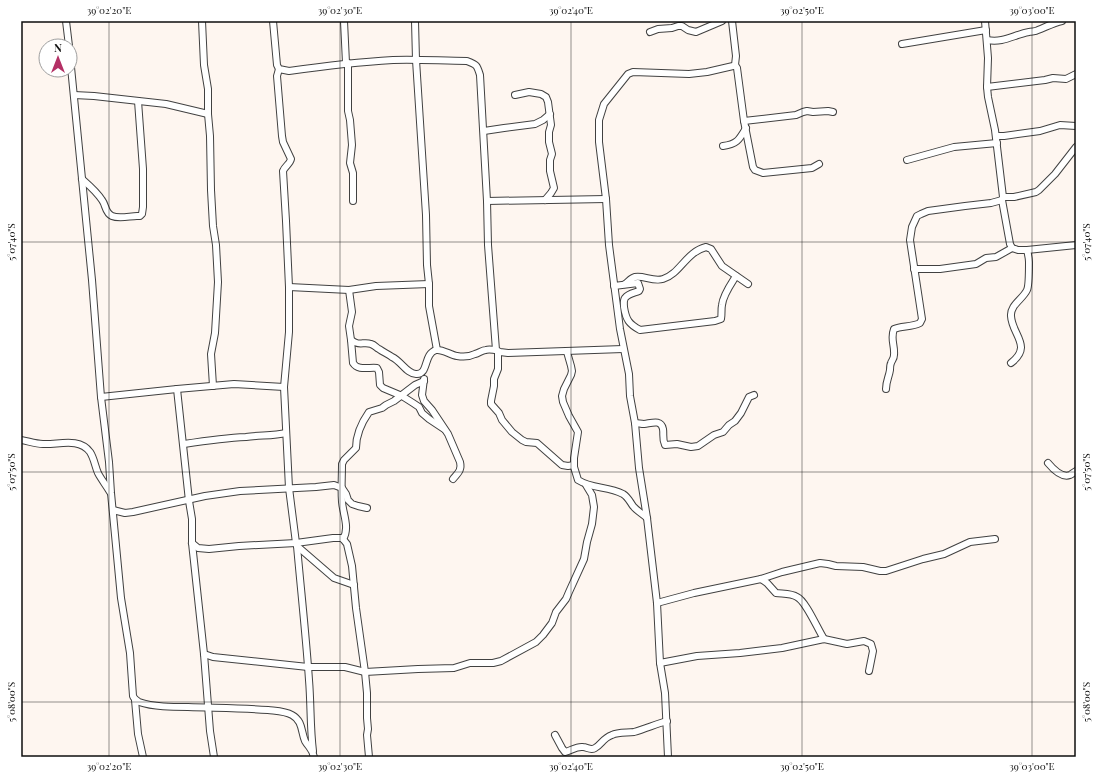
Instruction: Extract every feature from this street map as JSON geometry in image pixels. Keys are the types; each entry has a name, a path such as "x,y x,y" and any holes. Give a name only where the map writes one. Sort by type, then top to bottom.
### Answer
{"street":[{"path":"66,21 68,38"},
{"path":"202,21 204,65 208,89 211,190 218,282 215,333 211,354 213,386"},
{"path":"273,21 279,69 277,76 282,136 283,142 291,159 290,163 284,167 283,171 289,287 289,332 284,387 289,488 308,666 311,706 311,735 314,754"},
{"path":"344,21 348,111 352,145 350,164 353,173 353,201"},
{"path":"415,21 416,60 426,209 429,306 437,350"},
{"path":"650,32 658,29 682,26 688,30 696,32 722,21"},
{"path":"732,21 736,56 735,64 737,68 753,167 755,170 763,173 812,168 818,164"},
{"path":"985,21 988,58 987,87 996,136 1003,198 1010,244 1012,248"},
{"path":"987,40 995,42 1005,40 1036,31 1054,22 1062,21"},
{"path":"902,44 986,30"},
{"path":"279,69 289,71 347,63 393,60 467,61 475,64 480,75 484,131 488,245 498,369 494,379 491,404 512,432 522,440 537,443 562,465 574,465"},
{"path":"668,757 665,693 660,663 657,603 647,518 639,468 635,423 630,396 629,374 623,349 609,245 606,199 599,142 599,120 604,104 628,74 633,72 689,74 707,72 733,66 735,64"},
{"path":"987,87 1053,78 1066,78 1076,74"},
{"path":"72,78 92,280 101,398 109,462 121,598 130,653 133,696 135,700 138,734 143,757"},
{"path":"515,95 529,92 542,94 546,97 551,125 549,132 549,142 552,154 550,160 550,172 554,188 545,200"},
{"path":"74,96 94,96 166,104 208,114"},
{"path":"82,179 97,193 104,202 107,212 111,216 140,216 142,214 143,169 138,101"},
{"path":"745,125 796,115 807,111 833,112"},
{"path":"484,131 535,124 544,120 550,114"},
{"path":"723,146 732,145 737,142 745,125"},
{"path":"996,136 1040,131 1060,125 1076,126"},
{"path":"907,160 954,147 997,143"},
{"path":"886,389 886,382 895,352 892,334 894,329 917,325 922,319 910,240 910,234 917,216 928,211 991,204 1003,198 1036,192 1055,174 1076,147"},
{"path":"487,201 606,199"},
{"path":"914,269 940,269 976,264 986,258 996,257 1012,248 1027,250 1076,245"},
{"path":"624,285 634,277 662,280 670,275 688,257 698,250 706,247 711,249 722,266 748,284"},
{"path":"1011,363 1020,355 1021,350 1010,314 1028,290 1030,261 1027,250"},
{"path":"614,286 638,283 639,291 629,295 623,302 626,318 634,327 640,330 721,319 723,300 736,276"},
{"path":"289,287 349,290 376,286 429,284"},
{"path":"349,290 352,312 349,326 352,363 354,366 358,368 377,368 379,372 380,385 383,388 401,396 419,407 422,413 444,429"},
{"path":"351,340 358,344 372,344 400,362 410,373 422,373 425,370"},
{"path":"453,479 460,471 460,462 444,429 432,410 424,401 422,395 426,363 429,356 437,350 442,350 456,356 472,356 486,350 508,353 623,349"},
{"path":"567,352 572,371 562,396 566,412 578,432 574,465 578,480 586,485 610,489 623,494 637,510 647,518"},
{"path":"369,757 365,672 352,566 344,539 346,531 345,516 342,504 342,464 356,448 356,438 369,412 382,408 415,385 424,381"},
{"path":"101,398 234,384 284,387"},
{"path":"177,389 192,520 192,543 214,757"},
{"path":"635,423 643,424 659,422 663,429 663,439 665,445 677,444 691,447 698,446 723,432 741,413 746,400 754,395"},
{"path":"184,444 248,436 274,436 286,433"},
{"path":"21,440 41,444 57,444 67,442 76,443 82,446 90,452 98,473 111,493"},
{"path":"1048,463 1060,474 1070,475 1076,471"},
{"path":"113,510 126,513 189,501 205,496 240,491 334,485 342,488 348,500 352,504 367,508"},
{"path":"204,654 213,657 308,666 341,667 365,672 418,668 454,668 470,662 496,663 512,656 536,642 552,623 556,612 566,599 586,554 594,507 592,495 586,485"},
{"path":"192,543 198,548 209,550 239,546 296,544 333,538 344,539"},
{"path":"657,603 694,593 761,579 782,572 820,563 836,566 863,567 886,571 944,554 970,542 995,539"},
{"path":"296,544 334,578 354,585"},
{"path":"761,579 776,593 799,597 805,604 824,639"},
{"path":"660,663 697,656 782,648 824,639 847,644 864,641 871,644 873,651 869,671"},
{"path":"135,700 154,705 280,711 292,715 299,721 303,728 305,740 314,754"},
{"path":"555,735 565,752 583,747 590,749 596,748 605,738 614,734 624,734 666,721"}]}
